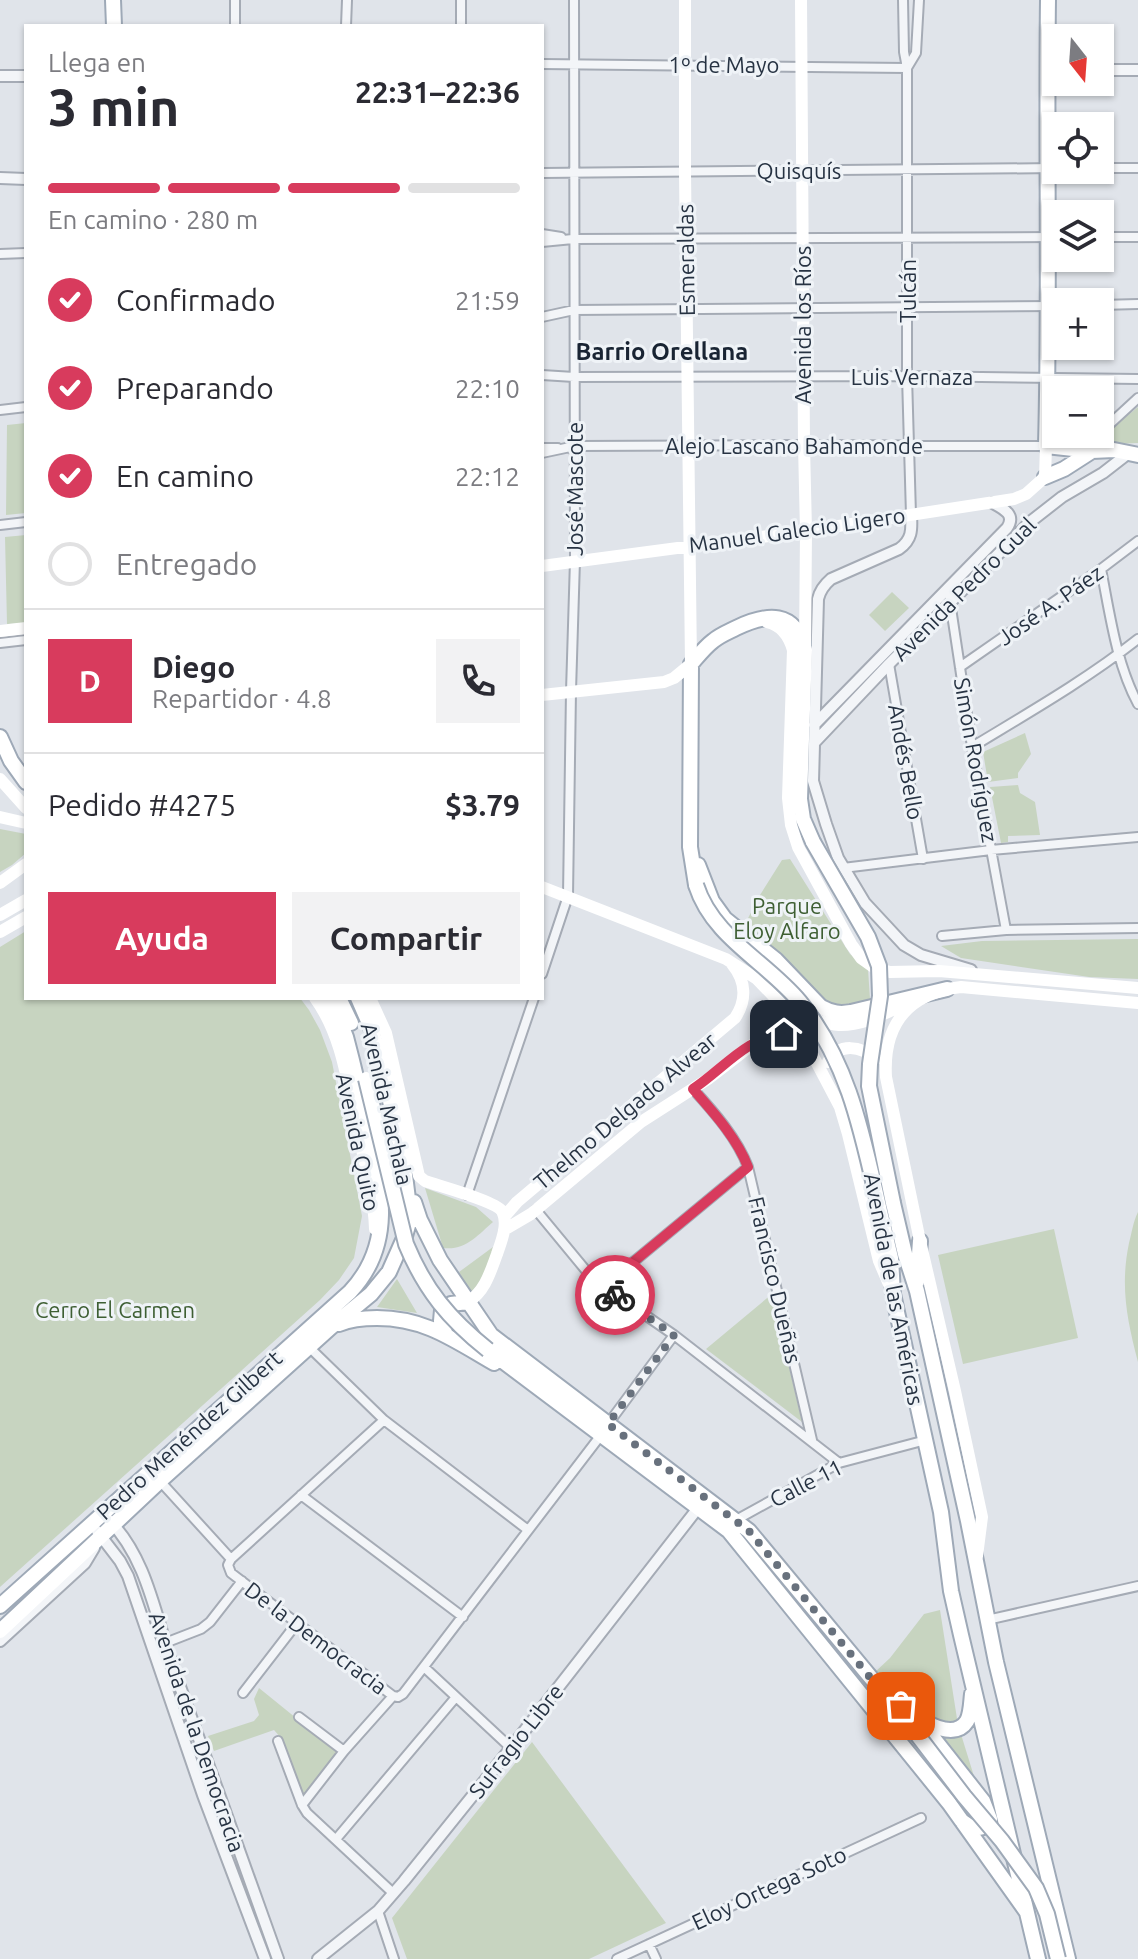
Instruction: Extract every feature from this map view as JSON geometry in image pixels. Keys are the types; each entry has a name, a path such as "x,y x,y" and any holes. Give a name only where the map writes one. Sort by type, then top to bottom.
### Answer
{"main road":[{"path":"113,0 114,24"},
{"name":"Esmeraldas","path":"685,0 691,664"},
{"name":"Avenida los Ríos","path":"801,0 805,658"},
{"path":"1048,0 1049,24"},
{"path":"1046,448 1045,477 1064,469 1087,450"},
{"path":"1066,448 1134,454"},
{"name":"Manuel Galecio Ligero","path":"544,566 993,503 1023,496 1045,477"},
{"path":"544,695 664,682 691,664 713,641 744,624 774,617 786,621 801,635 815,705"},
{"path":"744,624 772,622 782,628 791,642 788,798 791,825 798,847 856,952 868,964 882,971 939,971 1138,988"},
{"path":"0,631 24,628"},
{"name":"Avenida de las Américas","path":"805,658 801,808 813,842 868,937 879,966 880,996 869,1086 886,1205 893,1294 941,1512 951,1591 1038,1959"},
{"name":"Avenida de las Américas","path":"691,664 690,847 696,885 704,906 715,922 787,987 810,1016 839,1067 855,1105 917,1291 959,1445"},
{"path":"0,737 18,760"},
{"path":"801,778 814,747"},
{"path":"0,779 24,806"},
{"path":"0,817 24,823"},
{"path":"690,847 712,901 725,919 776,960 821,1007 842,1013 961,987 1138,1003"},
{"path":"0,877 24,864"},
{"path":"0,883 24,865"},
{"path":"544,888 726,959 757,979 783,1006 829,1084 844,1120 879,1261 893,1294"},
{"path":"0,915 24,901"},
{"path":"0,932 24,918"},
{"name":"Thelmo Delgado Alvear","path":"504,1224 517,1202 735,1018 742,1005 744,990 735,967 726,959"},
{"path":"783,1006 805,1016 841,1025 868,1019 947,989"},
{"path":"886,1077 886,1050 894,1026 909,1007 931,994"},
{"name":"Avenida Quito","path":"316,1000 333,1029 346,1079 373,1207 372,1260"},
{"name":"Avenida Quito","path":"328,1000 346,1037 379,1180 382,1218 379,1241 372,1260"},
{"path":"340,1000 351,1023 414,1266 448,1315 541,1391"},
{"name":"Avenida Machala","path":"331,1327 371,1294 389,1272 410,1215 403,1159 376,1044 359,1000"},
{"name":"Avenida Machala","path":"371,1000 388,1042 419,1176 425,1181 495,1205 500,1209 504,1224"},
{"name":"Thelmo Delgado Alvear","path":"504,1224 521,1221 641,1122 693,1089 750,1045 765,1037 784,1034 809,1049"},
{"path":"829,1084 827,1068 830,1057 839,1049 846,1048 861,1049 874,1056 886,1077"},
{"name":"Avenida de las Américas","path":"886,1077 959,1445 986,1620 1068,1959"},
{"path":"403,1159 420,1220 440,1260 496,1340 729,1531 962,1821 1026,1911"},
{"path":"446,1335 441,1321 442,1310 451,1304 468,1302 486,1283 504,1224"},
{"path":"917,1291 920,1241"},
{"name":"Pedro Menéndez Gilbert","path":"0,1606 350,1292 372,1260"},
{"path":"331,1327 352,1319 392,1318 420,1323 446,1335 605,1430 736,1520 749,1531 886,1696 911,1718 983,1801 989,1823 983,1828 970,1827 962,1821"},
{"name":"Pedro Menéndez Gilbert","path":"0,1631 331,1327"},
{"path":"911,1718 938,1729 959,1728 967,1721 973,1686"},
{"path":"911,1718 964,1796 1036,1888 1047,1914 1058,1959"}],"street":[{"path":"235,0 235,24"},
{"path":"346,24 347,0"},
{"path":"461,0 461,24"},
{"name":"José Mascote","path":"544,968 568,896 575,560 574,0"},
{"name":"Tulcán","path":"903,0 907,68 907,376 911,515"},
{"name":"Tulcán","path":"907,68 916,53 919,0"},
{"name":"1º de Mayo","path":"544,64 907,68"},
{"path":"1114,70 1138,70"},
{"path":"0,76 24,76"},
{"name":"Quisquís","path":"544,173 1042,168"},
{"path":"1114,168 1138,168"},
{"path":"3,178 24,179"},
{"path":"544,234 573,239"},
{"path":"544,242 573,239 1042,237"},
{"path":"1114,237 1138,237"},
{"path":"0,254 24,253"},
{"path":"1114,305 1138,304"},
{"path":"544,317 574,310 1042,306"},
{"name":"Luis Vernaza","path":"544,375 1042,378"},
{"name":"Luis Vernaza","path":"1114,379 1138,379"},
{"path":"1114,420 1138,398"},
{"path":"0,410 24,407"},
{"path":"544,447 575,446"},
{"name":"Alejo Lascano Bahamonde","path":"544,453 575,446 1042,446"},
{"name":"Avenida Pedro Gual","path":"814,747 889,664 1043,510 1134,454"},
{"name":"Avenida Pedro Gual","path":"814,725 1009,526 1008,513 993,503"},
{"path":"911,515 912,531 906,545 831,579 820,592 814,725 815,789 843,868 865,903 897,938 912,951 988,975"},
{"path":"0,525 24,522"},
{"name":"José A. Páez","path":"960,667 1138,541"},
{"path":"1101,569 1119,654 1138,704"},
{"name":"Simón Rodríguez","path":"948,588 972,747 1006,930"},
{"path":"972,747 1055,697 1138,639"},
{"path":"0,643 24,640"},
{"name":"Andés Bello","path":"889,664 923,859"},
{"path":"843,868 991,850 1138,837"},
{"path":"942,936 1006,930 1138,928"},
{"path":"467,1195 533,1000"},
{"name":"Francisco Dueñas","path":"693,1089 738,1146 748,1167 812,1441"},
{"path":"603,1287 748,1167"},
{"path":"536,1210 593,1279 674,1335 839,1463"},
{"name":"De la Democracia","path":"384,1420 228,1565 229,1571 398,1697 463,1617 674,1335"},
{"path":"309,1347 384,1420 528,1530"},
{"name":"Calle 11","path":"736,1520 839,1463 926,1440"},
{"path":"160,1481 231,1559"},
{"path":"301,1495 463,1617"},
{"name":"Sufragio Libre","path":"318,1959 378,1911 511,1748 698,1508"},
{"name":"Avenida de la Democracia","path":"96,1518 113,1524 135,1555 278,1959"},
{"name":"Avenida de la Democracia","path":"96,1518 101,1536 128,1576 203,1795 265,1959"},
{"name":"Pedro Menéndez Gilbert","path":"0,1641 85,1563 101,1536"},
{"path":"165,1643 201,1629 210,1622 242,1581"},
{"path":"986,1620 1138,1586"},
{"path":"243,1693 297,1623"},
{"path":"424,1667 511,1748"},
{"path":"302,1805 393,1696"},
{"path":"337,1838 456,1697"},
{"path":"299,1717 344,1751"},
{"path":"278,1741 307,1813 393,1893"},
{"name":"Eloy Ortega Soto","path":"617,1959 921,1818"},
{"path":"378,1911 394,1959"},
{"path":"649,1944 656,1959"}],"green space":[{"path":"1138,407 1138,443 1114,444 1114,426"},
{"path":"24,423 24,513 6,515 7,425"},
{"path":"24,535 24,623 7,624 5,537"},
{"path":"892,592 909,608 885,631 869,615"},
{"path":"1025,733 1031,754 1018,778 988,782 983,752"},
{"path":"1018,785 1020,793 1035,802 1040,835 1008,836 1008,842 1001,843 990,787"},
{"path":"0,829 24,834 24,855 0,872"},
{"name":"Parque Eloy Alfaro","path":"790,859 850,954 868,969 870,999 835,1008 819,1000 744,926 782,860"},
{"name":"Cerro El Carmen","path":"24,932 24,1000 302,1000 320,1030 332,1062 362,1216 354,1258 320,1300 0,1587 0,947"},
{"path":"1138,939 1138,979 1089,977 961,958 941,946 982,941"},
{"path":"425,1188 476,1207 493,1222 465,1245 443,1248"},
{"path":"1138,1212 1138,1362 1125,1288 1126,1259"},
{"path":"1054,1229 1078,1338 963,1364 938,1255"},
{"path":"493,1247 484,1280 471,1292 459,1272"},
{"path":"397,1279 417,1313 377,1307"},
{"path":"772,1294 802,1422 706,1349"},
{"path":"940,1610 958,1725 946,1727 918,1714 874,1673 890,1658 924,1614"},
{"path":"259,1688 338,1752 302,1798 281,1738 274,1730 214,1751 208,1736 254,1721 259,1715 254,1699"},
{"path":"960,1731 977,1786 940,1740"},
{"path":"532,1742 666,1923 589,1959 407,1959 392,1918"}],"way so far":[{"path":"615,1295 674,1335 608,1424 749,1531 883,1693 901,1706"}],"district":[{"name":"Barrio Orellana","path":"662,352"}],"route":[{"path":"615,1295 603,1287 748,1167 738,1146 693,1089 757,1041 784,1034"}]}
